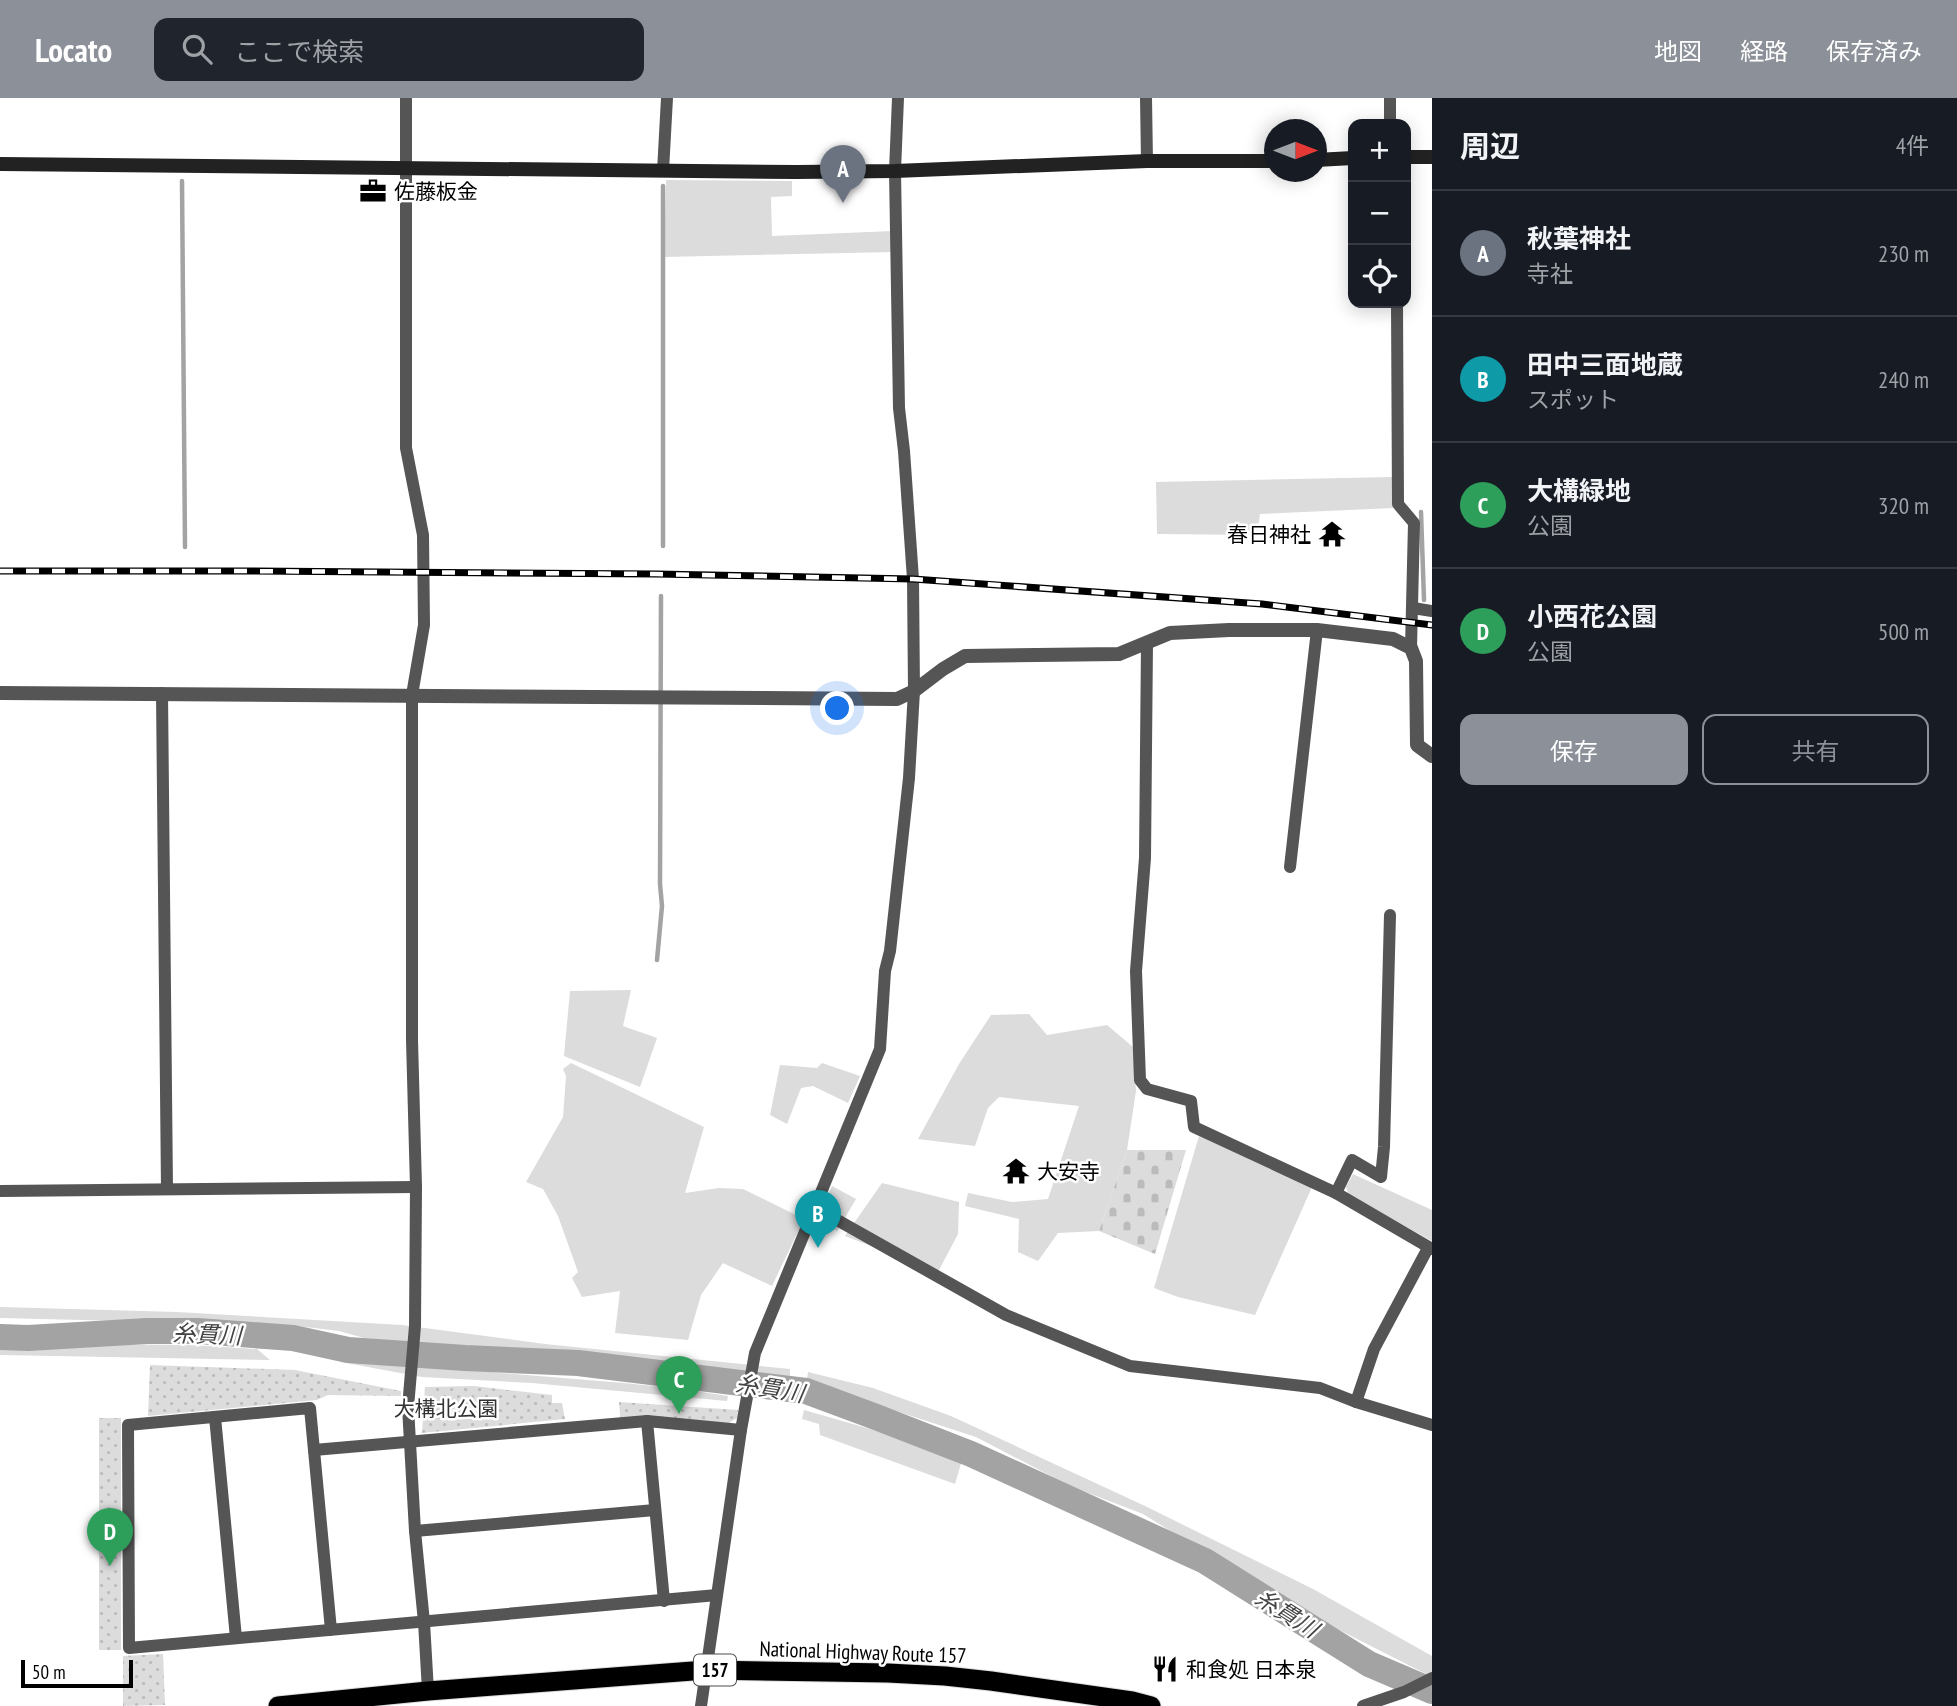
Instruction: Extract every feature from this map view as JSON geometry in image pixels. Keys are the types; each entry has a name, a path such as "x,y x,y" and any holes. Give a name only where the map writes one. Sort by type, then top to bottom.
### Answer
{"highway":[{"name":"National Highway Route 157","path":"278,1706 428,1691 706,1670 945,1676 1151,1706"}],"main road":[{"path":"1411,157 1432,157"},
{"path":"1327,159 1348,158"},
{"path":"0,164 895,171 1147,162 1264,161"}],"street":[{"path":"406,98 406,448 423,535 425,625 412,695 411,1040 416,1187 415,1326 409,1381 409,1441 425,1622 428,1691"},
{"path":"663,171 667,98"},
{"path":"701,1706 741,1430 755,1353 880,1049 885,971 890,951 909,778 914,691 913,579 899,408 895,171 898,98"},
{"path":"1146,98 1147,162"},
{"path":"1390,98 1390,119"},
{"path":"1397,308 1398,504 1414,523 1411,648 1416,661 1417,745 1432,756"},
{"path":"1413,608 1432,611"},
{"path":"0,693 897,699 914,691 965,656 1119,654 1170,634 1229,630 1317,630 1393,639 1411,648"},
{"path":"1290,867 1317,630"},
{"path":"1147,642 1146,858 1136,971 1140,1080 1147,1089 1191,1101 1194,1127 1336,1192 1430,1248 1374,1349 1356,1402"},
{"path":"162,693 167,1189"},
{"path":"1336,1192 1352,1160 1381,1177 1390,915"},
{"path":"0,1191 416,1187"},
{"path":"814,1207 1006,1315 1130,1366 1320,1388 1356,1402 1432,1424"},
{"path":"331,1630 310,1408 128,1425 130,1648 664,1601 717,1595"},
{"path":"215,1417 236,1639"},
{"path":"314,1450 648,1421 741,1430"},
{"path":"648,1421 664,1601"},
{"path":"415,1531 655,1510"},
{"path":"1363,1706 1404,1692 1432,1678"}],"green space":[{"path":"666,180 792,181 792,196 771,197 772,236 893,231 894,252 664,257"},
{"path":"1393,477 1393,508 1260,514 1257,535 1157,534 1156,482"},
{"path":"631,990 623,1026 657,1038 640,1087 564,1056 570,991"},
{"path":"1029,1014 1047,1035 1107,1025 1133,1047 1136,1091 1127,1150 1099,1231 1058,1233 1038,1261 1018,1252 1019,1219 965,1206 968,1193 1012,1202 1048,1199 1079,1106 999,1097 988,1108 975,1146 918,1139 959,1064 991,1015"},
{"path":"571,1063 704,1127 685,1193 719,1188 743,1189 804,1219 772,1286 723,1263 701,1295 688,1340 615,1333 620,1291 582,1297 572,1278 578,1272 558,1216 543,1189 526,1182 563,1117 566,1076 563,1069"},
{"path":"822,1063 860,1076 848,1103 813,1086 801,1088 787,1124 770,1115 780,1065 817,1068"},
{"path":"1199,1136 1312,1187 1255,1315 1178,1297 1154,1288"},
{"path":"1127,1150 1186,1150 1155,1254 1099,1231"},
{"path":"1353,1174 1432,1210 1432,1241 1349,1195 1346,1187"},
{"path":"882,1183 959,1202 958,1234 938,1272 845,1236"},
{"path":"832,1186 856,1199 837,1231 817,1219"},
{"path":"0,1307 177,1312 402,1325 545,1344 790,1369 790,1380 612,1357 492,1351 364,1338 339,1331 289,1325 0,1318"},
{"path":"0,1339 257,1349 270,1360 0,1355"},
{"path":"337,1352 434,1366 728,1396 727,1401 532,1383 422,1377 341,1362"},
{"path":"150,1365 295,1370 401,1391 401,1396 328,1395 317,1400 148,1416"},
{"path":"808,1372 873,1388 951,1416 1143,1505 1313,1589 1432,1656 1432,1677 1290,1605 1143,1514 1070,1486 976,1437 853,1397 806,1386"},
{"name":"大構北公園","path":"474,1386 552,1395 552,1403 562,1403 565,1419 422,1433 425,1387"},
{"path":"619,1402 738,1410 737,1418 729,1423 621,1427"},
{"path":"804,1410 919,1443 962,1460 955,1484 820,1435 819,1424 802,1419"},
{"path":"99,1418 121,1418 121,1650 99,1650"},
{"path":"163,1654 165,1705 123,1706 123,1656"}],"waterway":[{"path":"182,181 185,547"},
{"path":"663,186 663,546"},
{"path":"1421,512 1424,600"},
{"path":"657,960 662,906 661,596"},
{"name":"糸貫川","path":"0,1337 198,1331 293,1338 348,1350 578,1363 806,1391 971,1454 1205,1561 1369,1664 1432,1691"}],"railway":[{"path":"0,571 656,574 913,579 1262,604 1432,625"}],"place":[{"name":"佐藤板金","path":"373,191"},
{"name":"秋葉神社","path":"843,203"},
{"name":"春日神社","path":"1332,534"},
{"name":"大安寺","path":"1016,1171"},
{"name":"田中三面地蔵","path":"818,1248"},
{"name":"大構緑地","path":"679,1414"},
{"name":"小西花公園","path":"110,1566"},
{"name":"和食処 日本泉","path":"1165,1669"}]}
